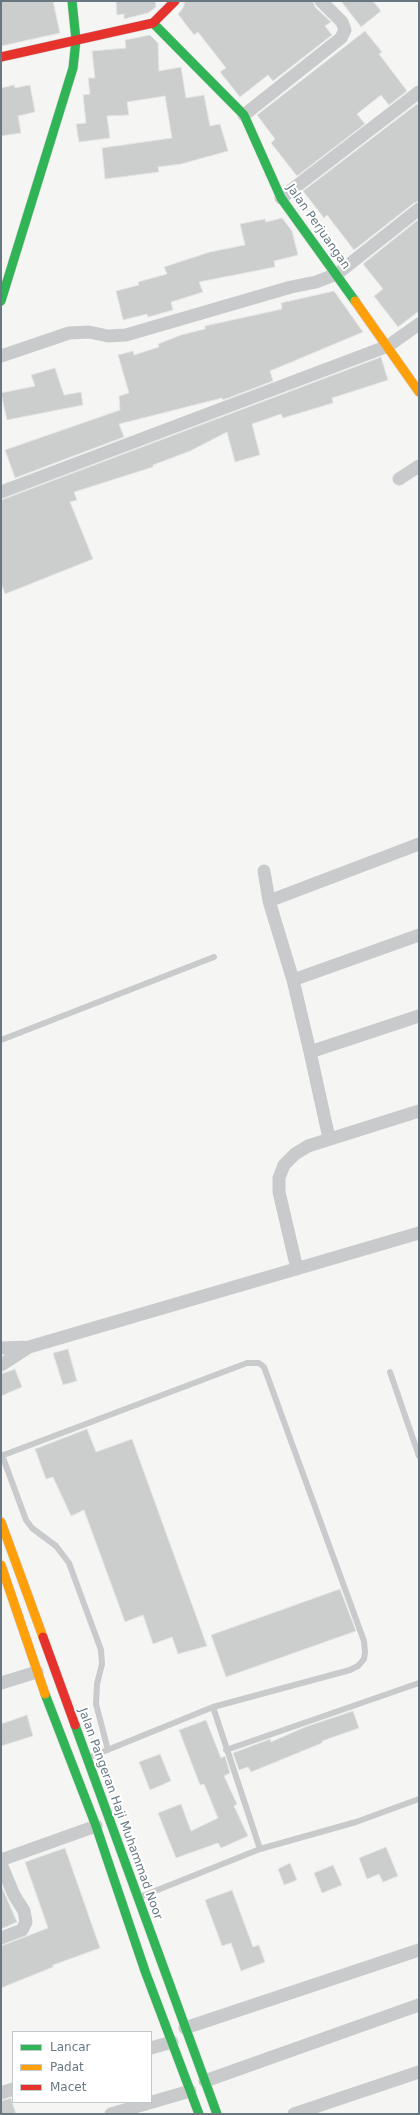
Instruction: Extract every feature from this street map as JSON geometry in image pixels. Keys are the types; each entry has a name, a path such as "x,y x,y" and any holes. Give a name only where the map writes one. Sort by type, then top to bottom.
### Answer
{"main road":[{"path":"1,302 3,289 73,68 76,40 72,1"},
{"path":"1,57 153,23 162,16 174,1"},
{"name":"Jalan Perjuangan","path":"153,23 244,115 281,198 337,274 419,392"},
{"name":"Jalan Pangeran Haji Muhammad Noor","path":"1,1522 217,2114"},
{"path":"1,1565 37,1672 96,1826 145,1971 198,2114"},
{"path":"145,1971 161,1963"}],"street":[{"path":"244,115 341,38 345,30 342,22 321,1"},
{"path":"281,198 419,92"},
{"path":"1,356 69,333 89,332 108,336 126,335 337,274 419,209"},
{"path":"1,492 388,346 419,324"},
{"path":"399,479 419,466"},
{"path":"269,901 419,844"},
{"path":"264,871 269,901 293,980 329,1138"},
{"path":"293,980 419,935"},
{"path":"310,1052 419,1016"},
{"path":"297,1270 282,1212 279,1178 284,1165 295,1154 308,1146 329,1138 419,1111"},
{"path":"1,1365 29,1348 419,1233"},
{"path":"1,1348 29,1348"},
{"path":"1,1683 37,1672"},
{"path":"1,1860 96,1826"},
{"path":"1,1864 14,1895 24,1912 26,1922 22,1930 1,1938"},
{"path":"186,2028 419,1950"},
{"path":"205,2081 419,2005"},
{"path":"152,2048 172,2042"},
{"path":"294,2114 419,2072"},
{"path":"1,2093 12,2089"},
{"path":"152,2102 190,2091"},
{"path":"111,2114 149,2103"}],"lane":[{"path":"1,1040 214,957"},
{"path":"87,1758 108,1750 213,1707 350,1670 358,1666 364,1659 364,1640 264,1367 259,1363 247,1363 1,1456 26,1520 32,1528 56,1546 69,1563 102,1650 102,1664 97,1684 96,1704 108,1750"},
{"path":"390,1372 419,1456"},
{"path":"226,1750 419,1683"},
{"path":"213,1707 260,1849"},
{"path":"138,1897 260,1849 356,1822 419,1799"}],"building":[{"path":"1,1 53,1 60,33 1,46"},
{"path":"116,1 155,1 156,7 148,13 124,19 124,14 117,15"},
{"path":"185,1 313,1 315,7 331,22 325,26 332,35 273,81 268,75 240,97 220,72 226,68 198,32 194,35 178,14 183,8"},
{"path":"341,1 373,1 381,11 361,27"},
{"path":"365,31 382,52 379,54 407,91 389,105 381,95 357,114 365,124 297,176 271,143 275,139 257,115"},
{"path":"150,35 158,43 159,71 181,67 186,98 204,95 210,126 220,124 228,151 181,164 158,167 159,172 105,179 102,148 172,138 165,96 127,102 129,115 107,116 110,138 79,142 76,124 86,123 83,95 90,94 88,78 95,78 92,51 126,48 125,40"},
{"path":"14,85 15,88 30,85 35,112 18,116 21,133 1,136 1,88"},
{"path":"417,104 419,106 419,201 414,203 354,250 327,215 324,218 303,191"},
{"path":"282,218 292,231 298,255 274,261 275,267 199,282 203,292 171,302 173,310 148,317 147,314 123,320 116,291 139,285 138,282 167,274 164,267 210,252 245,245 240,224 265,219 266,222"},
{"path":"419,219 419,311 398,327 374,296 383,289 363,264"},
{"path":"334,291 363,332 270,371 273,381 223,400 222,398 119,424 124,437 15,478 5,450 120,410 119,396 129,393 118,355 133,351 134,355 159,347 158,344 181,335 205,329 205,326 282,309 281,303"},
{"path":"381,357 388,380 332,398 333,403 283,418 281,414 252,424 260,455 235,462 227,432 190,451 153,465 153,467 74,492 77,500 70,502 93,559 5,594 1,583 1,500"},
{"path":"55,368 64,395 81,392 83,405 7,420 1,393 35,386 31,375"},
{"path":"68,1349 77,1381 63,1385 53,1353"},
{"path":"15,1369 22,1387 1,1396 1,1374"},
{"path":"87,1429 96,1452 132,1439 207,1646 178,1654 172,1637 153,1644 143,1615 125,1622 84,1510 71,1516 53,1477 46,1479 35,1449"},
{"path":"340,1589 356,1631 226,1677 211,1635"},
{"path":"353,1711 359,1728 322,1741 322,1743 251,1772 248,1767 239,1770 233,1753 270,1739 271,1742 305,1727"},
{"path":"27,1715 33,1736 1,1746 1,1724"},
{"path":"206,1720 221,1758 225,1756 230,1773 224,1776 237,1804 234,1806 248,1836 221,1848 218,1843 176,1858 158,1813 181,1804 191,1831 218,1818 204,1784 200,1785 179,1730"},
{"path":"160,1754 171,1781 150,1790 139,1762"},
{"path":"386,1847 398,1876 383,1882 379,1874 367,1879 359,1858"},
{"path":"65,1848 100,1948 53,1965 53,1967 1,1988 1,1946 48,1928 25,1862"},
{"path":"290,1863 297,1880 284,1885 278,1869"},
{"path":"333,1865 342,1885 322,1893 314,1873"},
{"path":"1,1885 17,1922 1,1929"},
{"path":"232,1890 253,1947 259,1945 265,1962 241,1971 231,1943 222,1946 205,1900"},
{"path":"11,2098 16,2114 1,2114 1,2101"}],"traffic: fast":[{"path":"1,301 73,68 76,40 72,1"},
{"path":"153,23 244,115 281,198 355,301"},
{"path":"45,1694 96,1826 145,1971 199,2114"},
{"path":"75,1725 217,2114"}],"traffic: slow":[{"path":"355,301 419,392"},
{"path":"1,1522 43,1637"},
{"path":"1,1565 45,1694"}],"traffic: jam":[{"path":"1,57 153,23 175,1"},
{"path":"43,1637 75,1725"}]}
